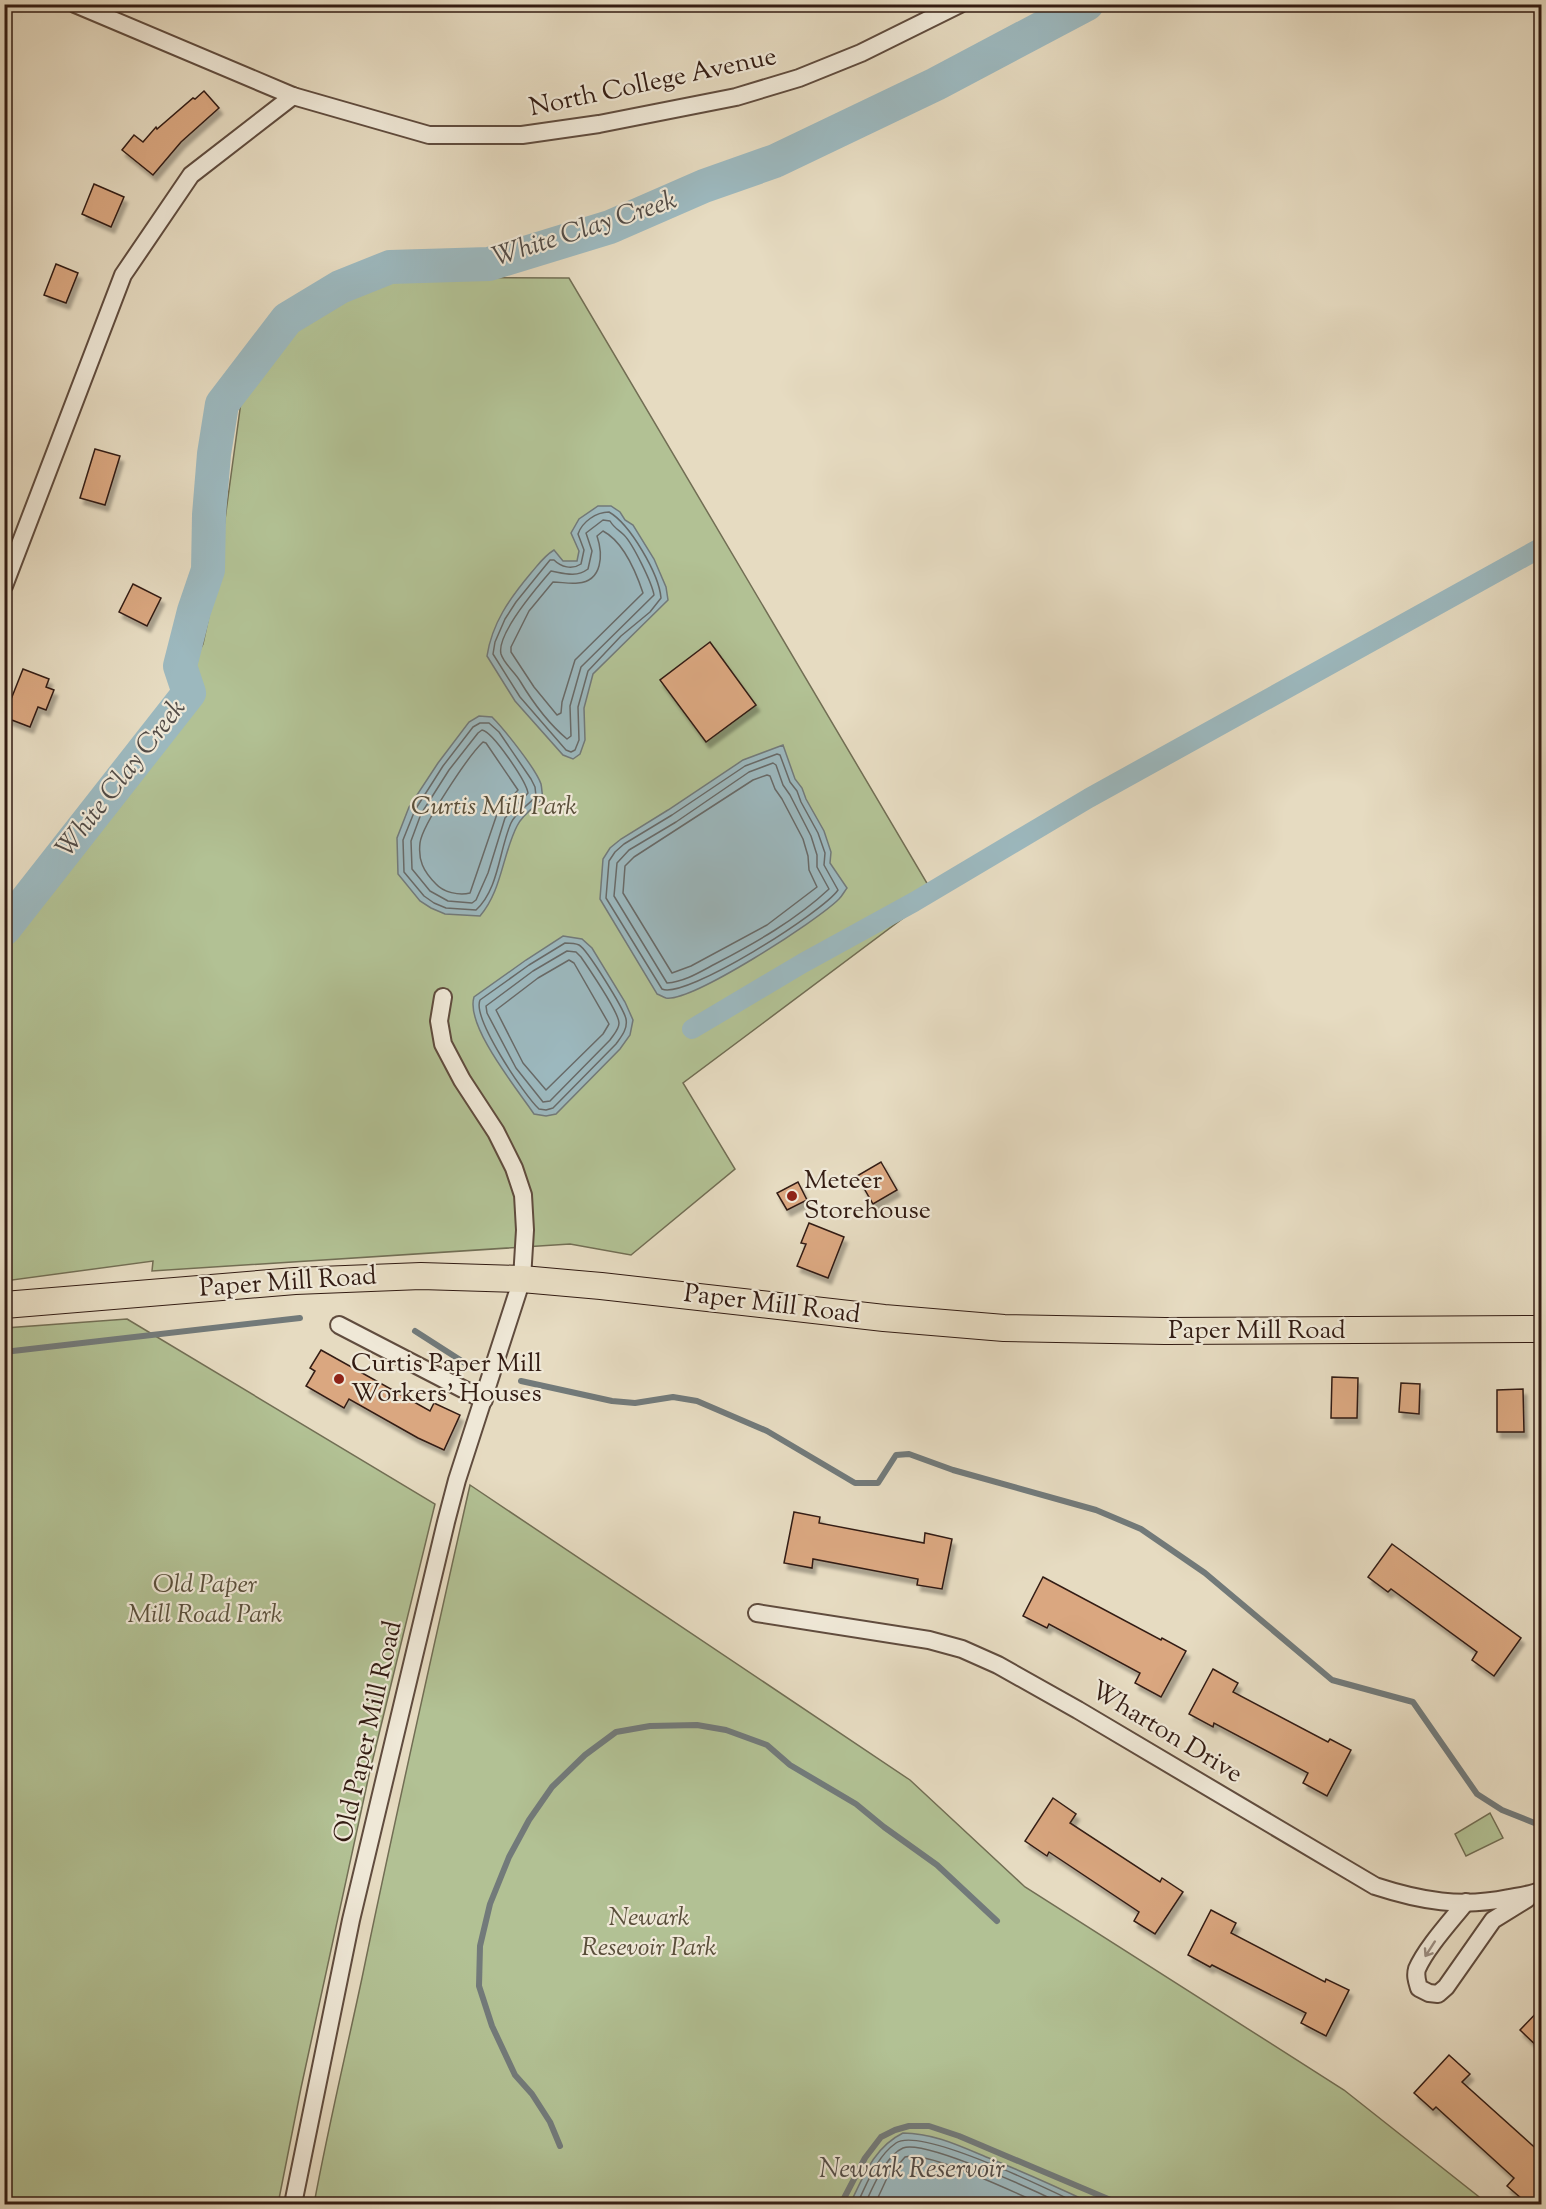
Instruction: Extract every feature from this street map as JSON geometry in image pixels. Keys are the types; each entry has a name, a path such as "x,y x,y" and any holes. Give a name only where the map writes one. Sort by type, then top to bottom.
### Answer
{"main road":[{"name":"Paper Mill Road","path":"4,1305 335,1278 421,1276 522,1279 623,1288 994,1328 1165,1331 1542,1329"}],"street":[{"name":"North College Avenue","path":"75,4 293,96 429,135 533,134 599,124 736,97 799,78 861,53 960,4"},
{"path":"4,586 123,275 191,175 293,96"},
{"name":"Old Paper Mill Road","path":"293,2205 351,1920 451,1500 522,1279 525,1212 519,1179 496,1132 442,1044 439,1021 443,997"},
{"path":"339,1325 484,1400"},
{"name":"Wharton Drive","path":"757,1613 929,1640 962,1649 998,1665 1078,1710 1375,1886 1409,1898 1443,1903 1491,1902 1538,1892"},
{"path":"1466,1902 1434,1943 1418,1969 1416,1978 1419,1988 1429,1993 1438,1994 1446,1987 1493,1920 1538,1892"}],"green space":[{"name":"Curtis Mill Park","path":"394,277 569,278 934,895 683,1083 735,1169 631,1255 570,1244 152,1271 153,1261 5,1281 4,940 96,823 134,769 173,703 203,644 217,578 241,402 294,326"},
{"name":"Old Paper Mill Road Park","path":"127,1319 435,1504 369,1775 278,2204 5,2204 5,1328"},
{"name":"Newark Resevoir Park","path":"470,1485 910,1780 1025,1887 1344,2090 1488,2204 314,2204 401,1793"},
{"path":"1490,1813 1503,1838 1466,1856 1455,1834"}],"water":[{"path":"598,506 611,506 633,525 654,559 666,587 668,600 593,674 584,708 585,740 580,754 573,759 563,755 515,701 487,656 493,633 503,612 541,561 554,550 563,561 577,561 579,551 571,533 579,519"},
{"path":"479,716 492,717 519,749 538,777 543,799 519,822 493,895 480,916 445,914 420,901 398,874 397,838 409,807 438,763 469,722"},
{"path":"783,745 795,779 824,831 831,852 830,863 847,888 839,899 826,910 781,941 726,974 680,996 666,998 657,994 600,899 603,859 610,848 621,839 743,760"},
{"path":"563,936 582,939 592,948 625,1002 633,1020 630,1035 620,1049 556,1114 546,1116 534,1114 495,1057 477,1024 473,1009 474,997"},
{"name":"Newark Reservoir","path":"903,2133 926,2135 959,2146 1093,2204 850,2204 877,2154 884,2146"}],"building":[{"path":"204,91 219,108 181,142 153,175 122,150 134,135 143,142 156,127 157,129"},
{"path":"94,184 124,197 111,227 82,214"},
{"path":"56,264 78,273 66,303 44,295"},
{"path":"95,449 120,456 105,505 80,498"},
{"path":"133,584 161,598 147,626 119,612"},
{"path":"710,642 756,705 706,742 660,680"},
{"path":"23,669 49,679 46,687 54,690 46,710 38,707 30,727 4,717"},
{"path":"881,1162 897,1190 873,1204 857,1176"},
{"name":"Meteer Storehouse","path":"798,1182 807,1200 787,1210 777,1193"},
{"path":"809,1223 844,1237 828,1278 797,1266 806,1244 801,1243"},
{"path":"321,1350 430,1411 434,1403 460,1415 444,1450 349,1399 344,1408 306,1386 315,1371 310,1368"},
{"path":"1332,1377 1358,1378 1357,1418 1331,1418"},
{"path":"1401,1383 1420,1384 1419,1414 1399,1412"},
{"path":"1523,1389 1524,1432 1497,1432 1497,1390"},
{"path":"794,1512 820,1517 819,1523 924,1543 925,1533 952,1539 942,1589 917,1585 918,1579 813,1559 812,1568 784,1563"},
{"path":"1392,1544 1521,1638 1494,1676 1472,1660 1477,1652 1391,1589 1388,1592 1368,1577"},
{"path":"1043,1577 1186,1651 1161,1697 1135,1683 1140,1673 1049,1624 1047,1628 1023,1616"},
{"path":"1213,1669 1238,1683 1233,1692 1328,1742 1330,1739 1351,1750 1327,1796 1303,1783 1308,1773 1214,1723 1213,1727 1189,1714"},
{"path":"1053,1798 1076,1814 1070,1823 1160,1882 1162,1878 1183,1892 1155,1934 1134,1921 1139,1912 1049,1852 1047,1856 1025,1841"},
{"path":"1211,1910 1236,1923 1231,1933 1325,1982 1326,1979 1349,1990 1326,2036 1301,2023 1306,2013 1188,1955"},
{"path":"1542,2007 1542,2051 1520,2030"},
{"path":"1449,2055 1470,2074 1462,2082 1542,2154 1542,2191 1529,2205 1507,2186 1514,2178 1436,2107 1433,2110 1414,2093"}],"waterway":[{"name":"White Clay Creek","path":"4,929 189,693 180,666 194,611 208,570 209,515 214,454 222,404 287,319 340,287 390,267 489,264 610,227 704,186 775,161 936,84 1087,4"},
{"path":"692,1029 803,963 914,902 1089,798 1542,547"},
{"path":"4,1352 300,1318"},
{"path":"415,1331 468,1365"},
{"path":"521,1381 612,1401 635,1403 673,1397 697,1401 767,1431 855,1483 878,1483 896,1455 909,1454 953,1470 1096,1510 1141,1529 1205,1573 1332,1680 1413,1702 1477,1794 1502,1810 1542,1826"},
{"path":"560,2146 550,2122 532,2094 515,2075 492,2026 479,1986 480,1946 490,1904 509,1857 529,1820 552,1787 585,1755 616,1732 650,1726 697,1725 726,1730 767,1745 790,1765 856,1804 937,1865 997,1921"},
{"path":"841,2204 865,2158 881,2137 909,2126 929,2126 959,2136 1120,2204"}],"place":[{"name":"Meteer Storehouse","path":"792,1196"},
{"name":"Curtis Paper Mill Workers' Houses","path":"339,1379"}]}
